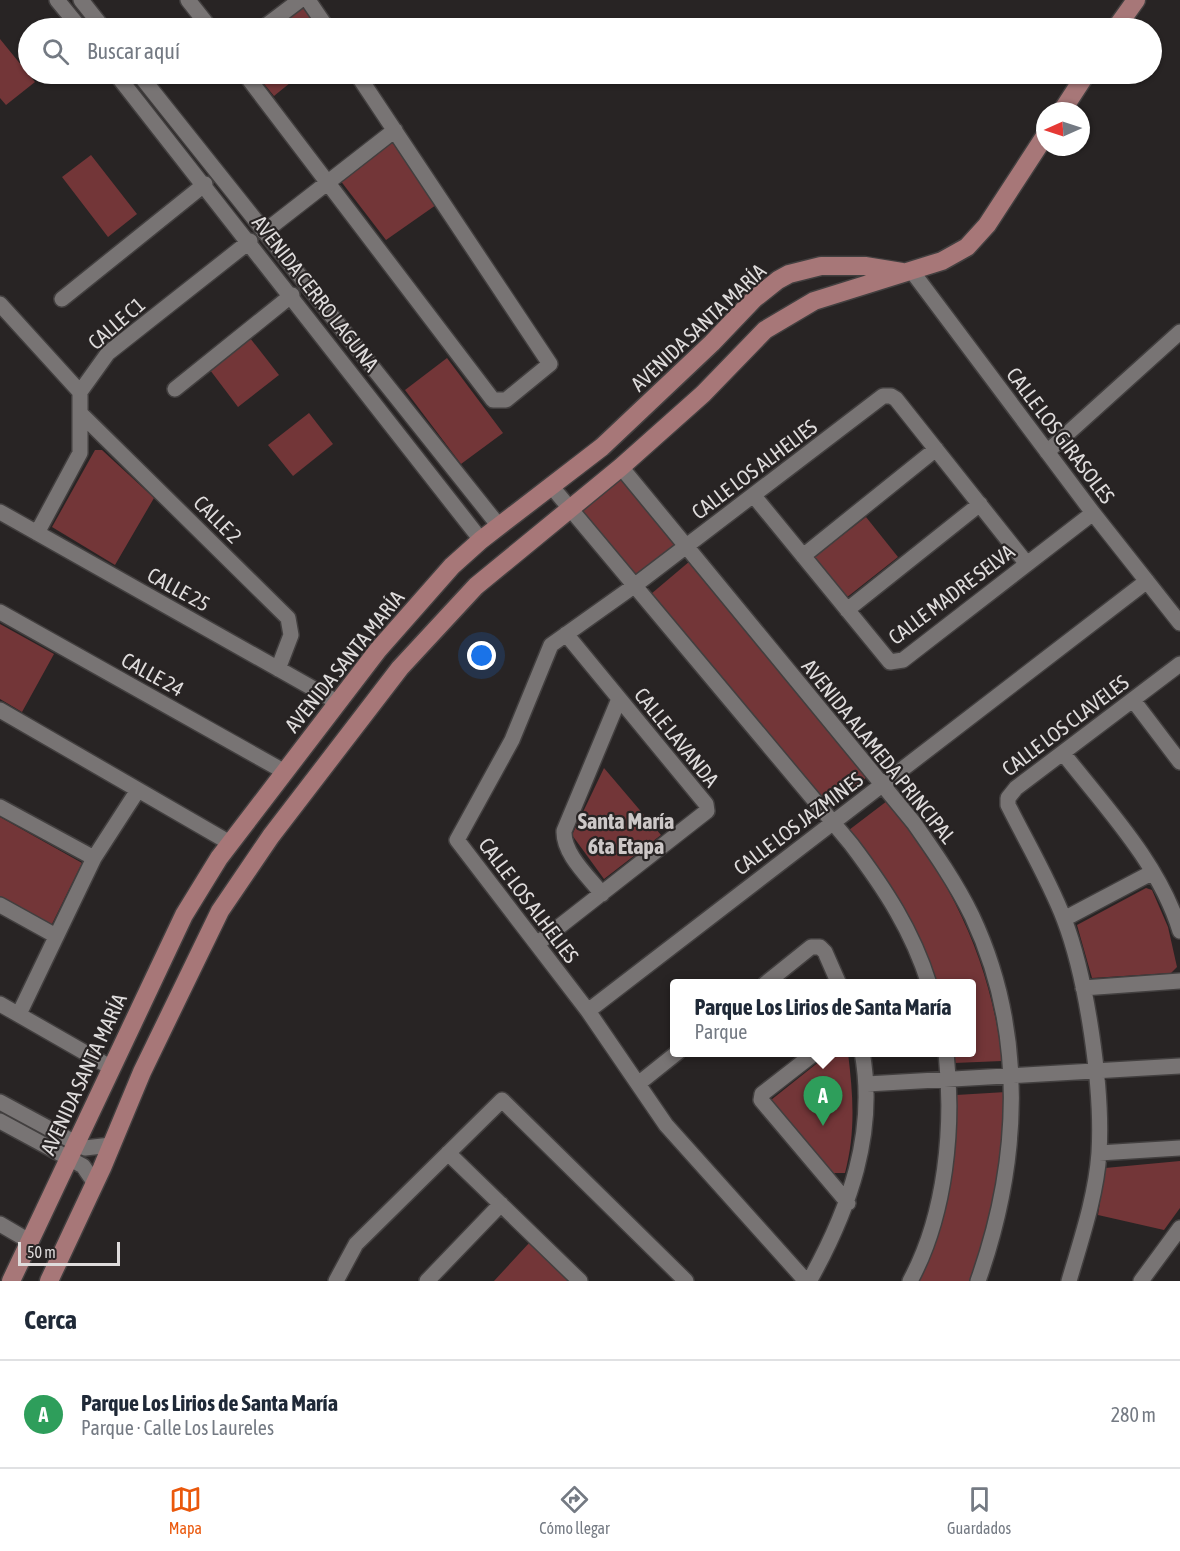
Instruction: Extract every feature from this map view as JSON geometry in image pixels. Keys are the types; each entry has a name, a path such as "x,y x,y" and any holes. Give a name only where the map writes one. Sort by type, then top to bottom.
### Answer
{"main road":[{"path":"1123,18 1136,0"},
{"path":"1068,102 1080,84"},
{"name":"AVENIDA SANTA MARÍA","path":"49,1281 194,961 220,911 246,871 400,668 441,621 507,557 571,510 621,467 703,394 748,345 782,318 814,301 942,261 959,253 975,240 1036,149"},
{"name":"AVENIDA SANTA MARÍA","path":"10,1281 184,915 230,843 378,650 427,594 481,540 552,487 610,439 712,343 754,299 778,280 789,274 821,267 866,266 906,271"}],"street":[{"path":"57,0 72,18"},
{"path":"81,0 95,18"},
{"path":"188,0 202,18"},
{"path":"276,18 300,0"},
{"path":"308,0 320,18"},
{"name":"AVENIDA CERRO LAGUNA","path":"124,84 250,241 481,540"},
{"path":"147,84 499,526"},
{"path":"253,84 493,400 506,400 550,364 364,84"},
{"path":"264,232 395,130"},
{"path":"62,299 205,184"},
{"name":"CALLE C1","path":"80,392 108,353 250,241"},
{"name":"CALLE LOS GIRASOLES","path":"906,271 1180,623"},
{"path":"175,389 292,295"},
{"path":"0,304 80,392 80,453 37,533"},
{"path":"1047,452 1180,332"},
{"name":"CALLE LOS ALHELIES","path":"805,1280 666,1125 588,1011 457,840 512,740 551,645 754,496 883,396 896,399 936,449"},
{"name":"CALLE 2","path":"80,413 288,618 291,635 278,669"},
{"path":"803,556 936,449 1028,564"},
{"name":"AVENIDA ALAMEDA PRINCIPAL","path":"621,467 914,823 947,872 972,917 994,972 1005,1028 1011,1077 1012,1120 1005,1191 995,1233 978,1281"},
{"path":"552,487 833,822 886,890 918,948 927,979"},
{"name":"CALLE MADRE SELVA","path":"754,496 890,662 898,662 1093,513"},
{"path":"847,610 980,504"},
{"name":"CALLE 25","path":"0,512 338,702"},
{"name":"CALLE LOS JAZMINES","path":"588,1011 1147,581"},
{"name":"CALLE 24","path":"0,612 285,772"},
{"name":"CALLE LAVANDA","path":"537,944 707,811 706,804 567,634"},
{"name":"CALLE LOS CLAVELES","path":"1069,1281 1089,1205 1099,1153 1096,1071 1083,988 1064,920 1008,805 1008,798 1016,788 1180,664"},
{"path":"602,894 568,849 564,841 564,831 619,699"},
{"path":"1133,700 1180,762"},
{"path":"0,711 230,843"},
{"path":"1063,753 1141,853 1172,905 1180,931"},
{"path":"19,1014 94,858 138,790"},
{"path":"0,807 94,858"},
{"path":"1064,920 1153,872"},
{"path":"0,905 56,936"},
{"path":"771,979 811,947 820,947 836,979"},
{"path":"1083,988 1180,981"},
{"path":"0,1004 110,1067"},
{"path":"638,1084 673,1057"},
{"path":"811,1057 762,1094 760,1100 848,1203"},
{"path":"805,1280 811,1278 848,1203 858,1161 867,1084 863,1057"},
{"path":"910,1281 942,1190 947,1150 946,1057"},
{"path":"867,1084 1180,1066"},
{"path":"336,1281 356,1244 502,1100 686,1281"},
{"path":"0,1102 71,1151 94,1182"},
{"path":"0,1121 71,1151 111,1146"},
{"path":"1099,1153 1180,1148"},
{"path":"448,1153 580,1281"},
{"path":"427,1281 501,1204"},
{"path":"0,1224 29,1241"},
{"path":"1141,1281 1180,1228"}],"shaded area":[{"path":"301,5 310,18 284,18"},
{"path":"0,39 18,61 18,84 32,84 6,105 0,98"},
{"path":"264,84 289,84 274,96"},
{"path":"391,140 436,205 386,240 340,180"},
{"path":"91,155 137,214 108,237 62,177"},
{"path":"250,338 279,375 238,407 210,370"},
{"path":"447,358 503,433 461,464 405,390"},
{"path":"309,413 333,444 293,476 268,445"},
{"path":"95,450 102,450 154,498 115,565 52,527"},
{"path":"620,477 675,544 634,577 580,510"},
{"path":"866,517 898,557 846,598 814,557"},
{"path":"690,561 868,776 828,810 651,594"},
{"path":"0,624 54,654 22,712 0,699"},
{"path":"604,768 661,835 604,879 572,835"},
{"path":"887,801 930,859 964,922 978,955 997,1025 1002,1061 954,1063 953,1057 976,1057 976,979 936,979 911,920 877,867 849,830"},
{"path":"0,817 82,863 51,926 0,896"},
{"path":"1146,888 1152,890 1168,927 1177,967 1171,973 1092,978 1077,925"},
{"path":"825,1057 848,1057 852,1113 851,1142 845,1173 833,1173 771,1100"},
{"path":"1006,1092 999,1187 972,1281 915,1281 951,1173 956,1095"},
{"path":"1180,1161 1180,1208 1164,1230 1098,1215 1105,1168"},
{"path":"530,1242 569,1281 494,1281"}],"place":[{"name":"Parque Los Lirios de Santa María","path":"823,1126"}],"district":[{"name":"Santa María 6ta Etapa","path":"626,834"}]}
